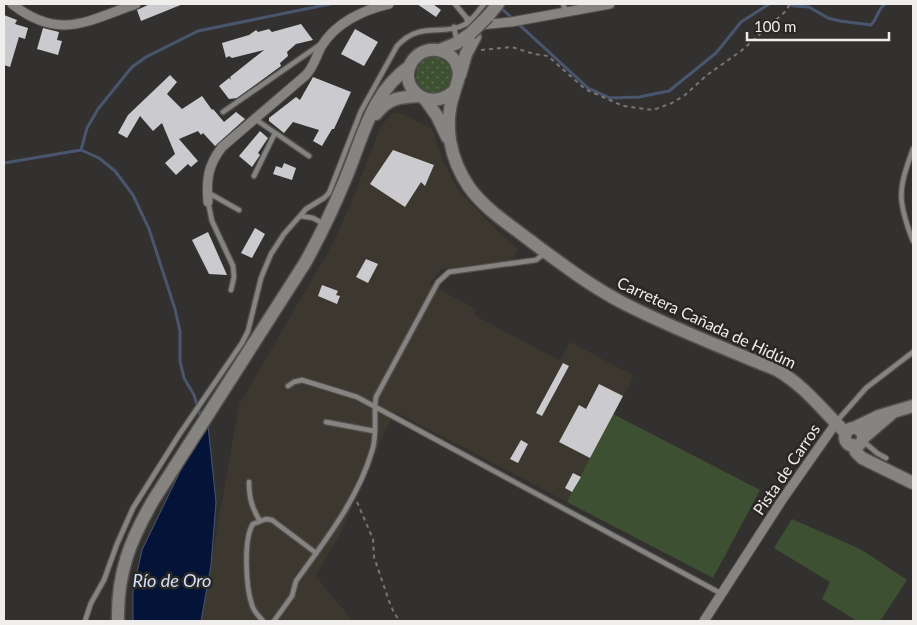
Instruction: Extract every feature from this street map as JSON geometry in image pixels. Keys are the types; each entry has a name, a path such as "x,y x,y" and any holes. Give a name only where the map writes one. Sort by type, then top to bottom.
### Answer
{"main road":[{"path":"422,98 411,86 408,72 417,56 428,50 440,50 458,43 471,31 484,10 498,4"},
{"path":"449,141 449,121 454,91 459,81 471,31"},
{"path":"440,50 452,57 456,62 460,75"},
{"path":"364,133 365,124 381,96 401,72 410,66"},
{"path":"118,621 118,595 124,564 135,532 154,499 305,263 326,225 364,133 384,104 392,99 400,97 437,100 449,96 454,91"},
{"name":"Carretera Cañada de Hidúm","path":"422,98 437,116 449,141 460,172 479,200 491,211 583,279 624,304 790,377 805,389 836,423 850,430 847,442 860,441"},
{"path":"850,430 879,416 913,406"},
{"path":"896,411 860,441 856,452 862,458 913,483"}],"street":[{"path":"12,4 36,20 48,24 73,25 84,23 136,4"},
{"path":"208,202 206,182 209,167 222,147 312,68 321,46 349,19 375,7 389,4"},
{"path":"471,31 473,24 511,22 546,15 565,8 610,4"},
{"path":"896,411 913,413"},
{"name":"Pista de Carros","path":"704,621 782,500 836,423"}],"lane":[{"path":"455,4 471,31"},
{"path":"85,621 90,603 104,580 117,544 134,508 179,435 242,343 248,331 261,278 271,254 284,234 306,209 329,193 360,111 397,46 416,33 461,26 471,31"},
{"path":"454,27 458,43"},
{"path":"223,112 326,40"},
{"path":"255,119 309,156"},
{"path":"254,176 275,133"},
{"path":"913,149 902,181 901,199 904,217 913,241"},
{"path":"207,192 239,210"},
{"path":"208,202 212,221 233,266 234,277 231,290"},
{"path":"301,216 312,218 326,225"},
{"path":"274,621 292,596 296,581 353,496 372,452 376,397 438,282 449,272 536,260 546,252"},
{"name":"Pista de Carros","path":"836,423 850,404 866,388 913,352"},
{"path":"288,386 302,380 357,397 722,594"},
{"path":"326,422 374,431"},
{"path":"860,441 886,458"},
{"path":"249,482 249,496 252,509 260,521"},
{"path":"263,621 252,607 248,578 247,538 253,524 266,519 272,520 316,553"}],"path":[{"path":"466,54 488,49 512,47 548,56 585,89 623,106 653,110 672,103 685,95 707,75 741,51 786,11 790,4"},
{"path":"353,496 368,525 373,539 374,557 389,601 400,621"}],"shaded area":[{"path":"392,114 403,114 430,128 443,162 459,191 494,228 518,248 512,260 441,269 429,284 476,309 474,315 560,361 570,342 634,376 567,502 394,411 339,536 315,576 353,621 201,621 239,405 332,245 350,206 381,126"}],"green space":[{"path":"434,57 441,58 447,62 451,68 451,82 447,88 441,92 434,93 427,92 421,88 417,82 416,75 417,68 421,62 427,58"},
{"path":"613,414 760,490 713,578 567,502"},
{"path":"792,519 862,550 907,580 880,621 857,621 822,599 830,582 774,548"}],"water":[{"name":"Río de Oro","path":"207,416 216,502 211,565 201,621 133,621 133,591 142,550"}],"building":[{"path":"150,4 183,4 141,21 137,10"},
{"path":"417,4 433,4 441,10 436,17"},
{"path":"4,15 17,20 15,24 28,28 25,39 19,37 10,67 4,65"},
{"path":"301,24 313,40 296,44 287,52 288,56 280,63 281,66 237,98 229,99 219,86 229,78 231,80 230,77 264,50 226,58 222,43 249,35 256,30 258,32 269,29 272,32"},
{"path":"43,28 59,32 57,40 62,41 58,55 37,49"},
{"path":"355,29 378,42 364,66 341,54"},
{"path":"170,75 177,82 167,94 182,109 202,96 224,122 236,112 245,119 215,146 203,133 201,135 198,131 179,139 198,161 191,167 188,164 176,175 165,163 175,154 162,123 153,131 140,116 127,138 118,133 128,115"},
{"path":"313,77 351,92 334,129 332,129 322,146 313,141 319,130 293,122 284,133 269,121 269,118 296,97 300,100"},
{"path":"260,131 268,138 258,153 260,155 252,167 239,156"},
{"path":"393,150 434,165 425,186 421,182 405,207 370,184"},
{"path":"284,163 296,168 292,180 273,174 276,166 282,168"},
{"path":"255,228 265,234 252,258 241,253"},
{"path":"208,232 227,275 209,274 192,240"},
{"path":"366,259 378,264 368,283 356,277"},
{"path":"322,285 338,291 336,295 340,296 337,304 318,296"},
{"path":"563,363 569,366 542,416 536,413"},
{"path":"599,384 623,396 590,458 559,442 579,405 586,409"},
{"path":"521,440 528,444 518,463 510,459"},
{"path":"573,473 581,477 572,492 565,488"}],"waterway":[{"path":"81,150 87,128 98,109 132,67 146,57 198,31 330,4"},
{"path":"500,7 588,88 610,98 639,97 669,91 716,53 741,22 769,4"},
{"path":"787,4 809,7 828,18 871,25 885,4"},
{"path":"4,163 81,150 99,158 115,171 133,195 149,229 175,309 180,331 180,361 184,378 194,395 201,418"}]}
